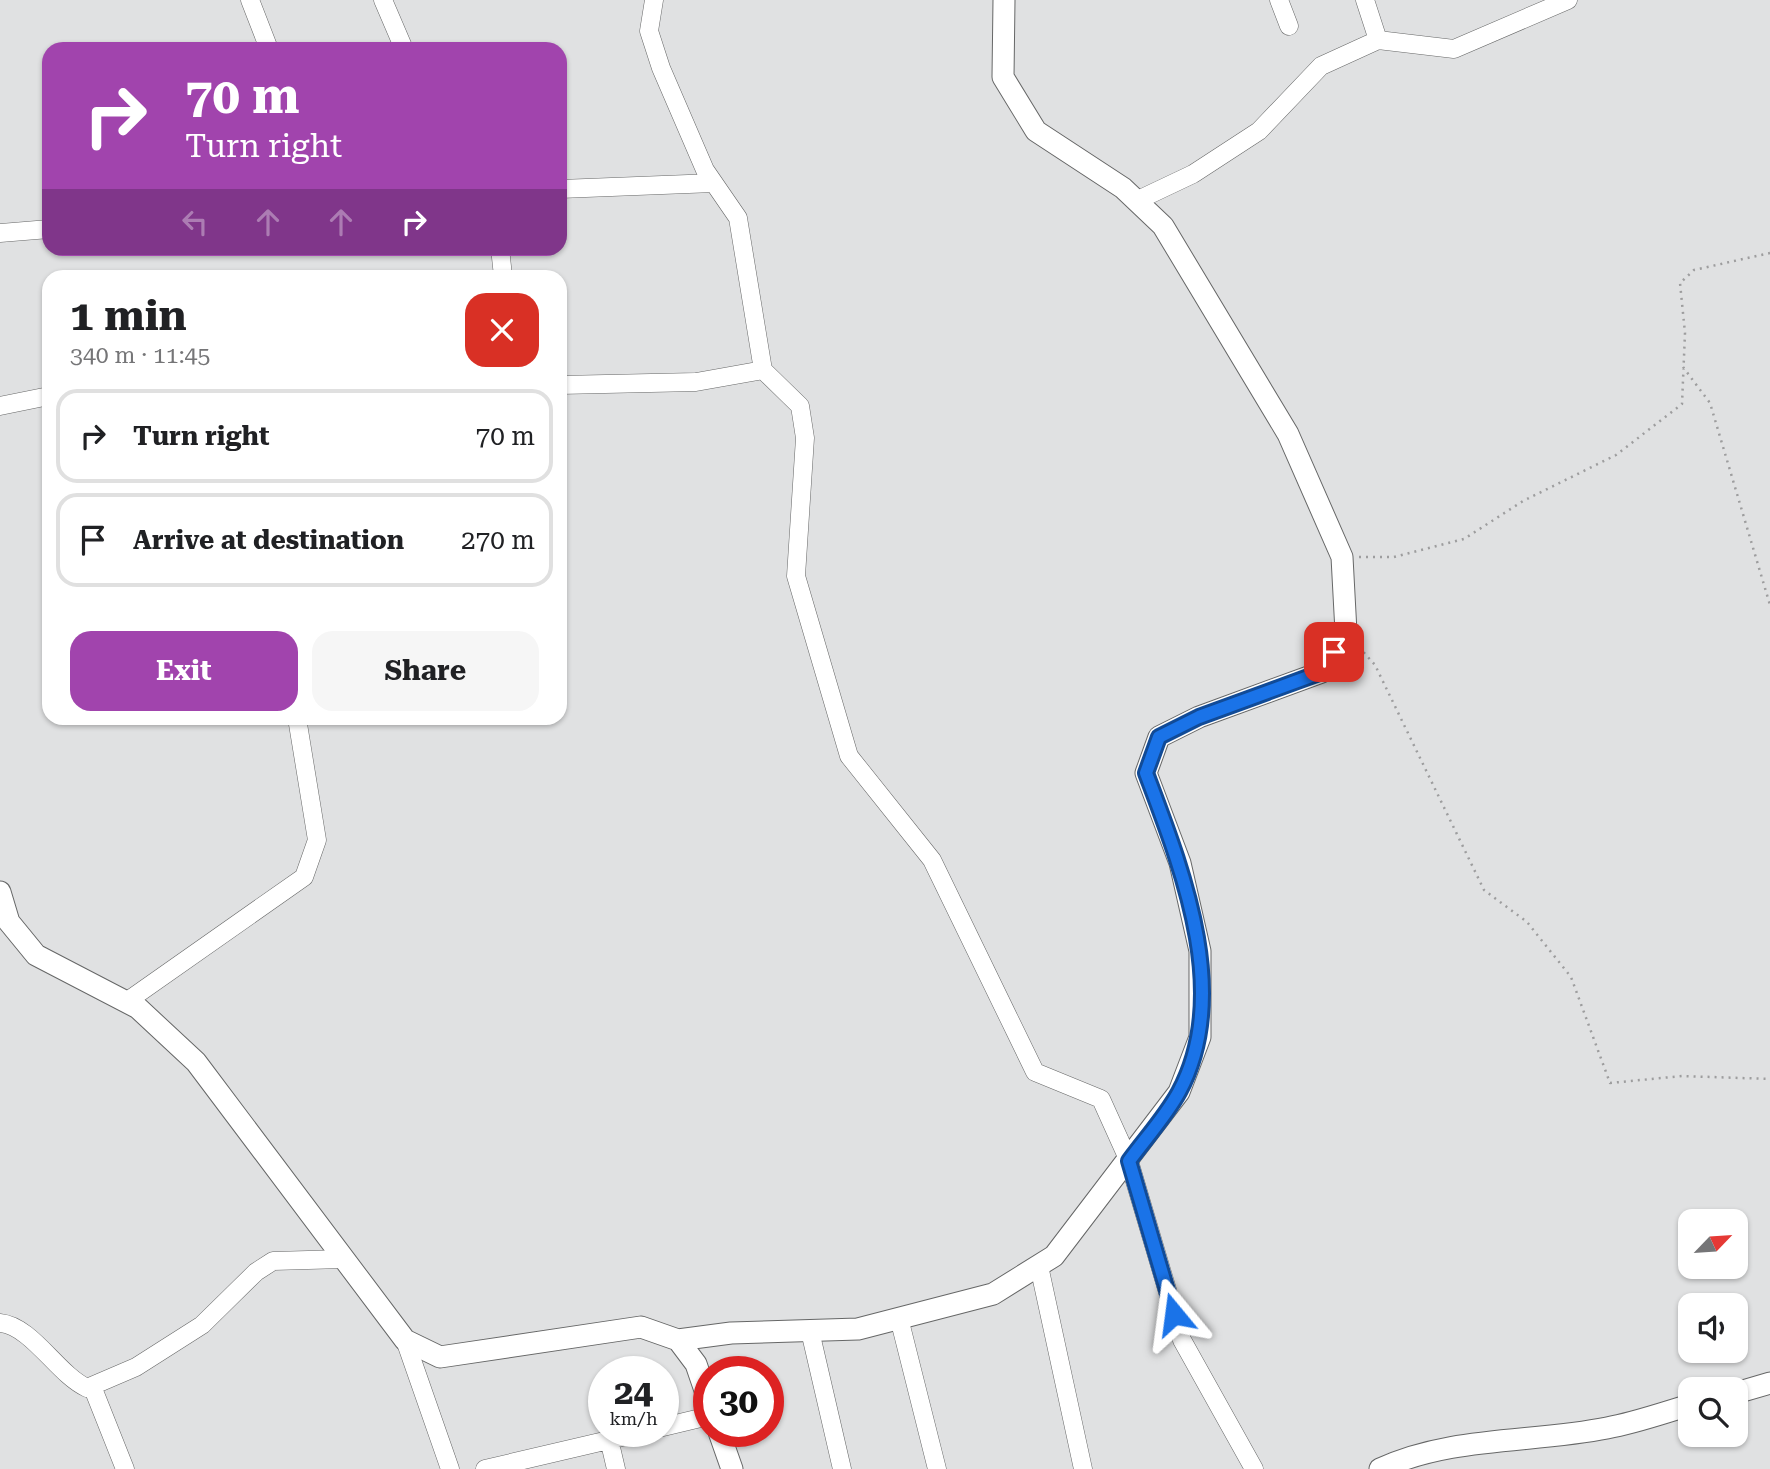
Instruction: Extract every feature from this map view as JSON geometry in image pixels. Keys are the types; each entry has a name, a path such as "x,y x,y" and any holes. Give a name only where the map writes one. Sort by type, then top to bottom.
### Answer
{"street":[{"path":"250,0 266,42"},
{"path":"383,0 401,42"},
{"path":"654,0 649,31 685,128 714,183 738,218 763,370 800,406 805,438 796,576 849,756 932,860 1034,1072 1101,1099 1129,1161 1182,1340 1254,1469"},
{"path":"405,1340 440,1357 641,1327 678,1340 731,1333 858,1329 993,1294 1054,1256 1179,1092 1200,1037 1200,951 1180,863 1146,773 1159,737 1199,717 1322,672 1346,632 1342,557 1288,434 1163,226 1123,188 1036,131 1003,77 1004,0"},
{"path":"1279,0 1289,26"},
{"path":"1365,0 1378,40"},
{"path":"1136,201 1193,174 1259,131 1321,66 1378,40 1454,48 1568,0"},
{"path":"567,189 714,183"},
{"path":"0,233 42,230"},
{"path":"567,385 696,382 763,370"},
{"path":"0,406 42,397"},
{"path":"126,1002 304,877 317,840 298,725"},
{"path":"0,892 9,922 36,955 138,1008 196,1062 405,1340 450,1469"},
{"path":"0,1323 22,1331 75,1382 87,1388 136,1367 202,1325 256,1272 273,1262 343,1259"},
{"path":"1039,1266 1083,1469"},
{"path":"900,1318 937,1469"},
{"path":"810,1331 842,1469"},
{"path":"678,1340 693,1360"},
{"path":"1748,1389 1770,1383"},
{"path":"92,1386 125,1469"},
{"path":"1380,1469 1404,1458 1451,1447 1608,1428 1678,1408"},
{"path":"485,1469 523,1465 588,1446"},
{"path":"611,1447 616,1469"},
{"path":"724,1447 732,1469"}],"path":[{"path":"1342,557 1394,557 1464,539 1523,501 1616,455 1682,404 1685,333 1680,283 1693,270 1770,253"},
{"path":"1683,367 1710,403 1770,605"},
{"path":"1346,632 1375,665 1448,821 1484,890 1527,922 1571,977 1610,1083 1682,1076 1770,1079"}],"route":[{"path":"1174,1314 1129,1161 1179,1092 1200,1037 1200,951 1180,863 1146,773 1159,737 1199,717 1322,672 1334,652"}]}
